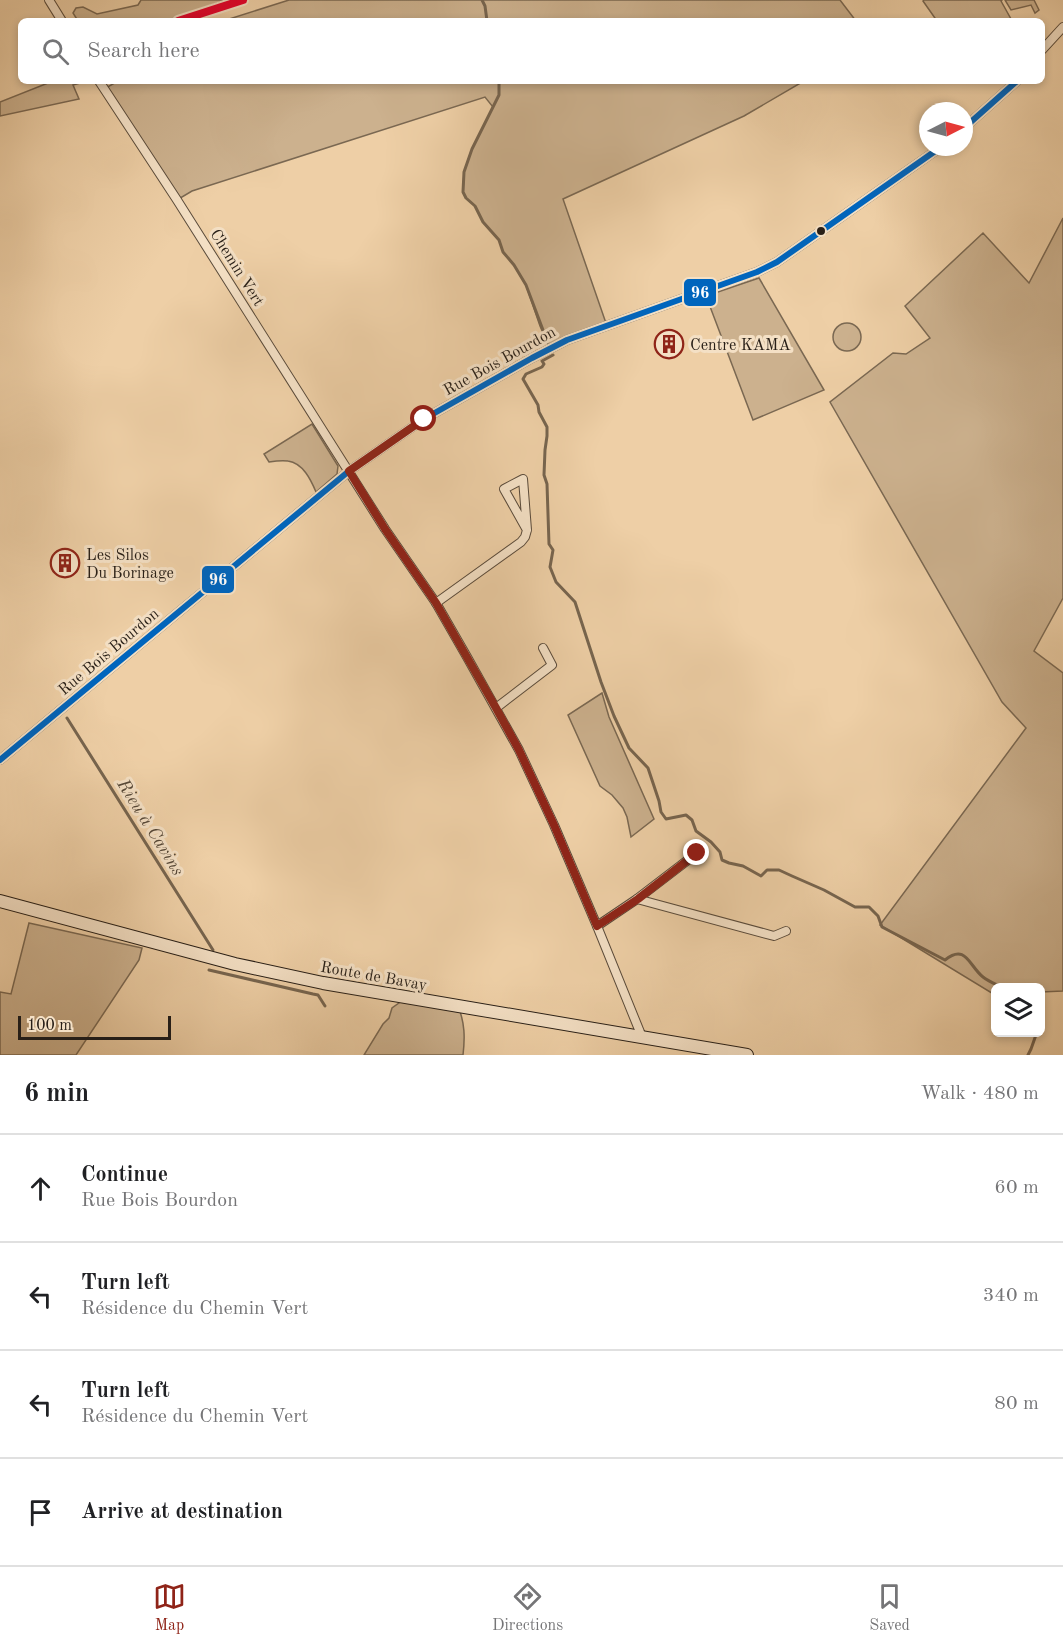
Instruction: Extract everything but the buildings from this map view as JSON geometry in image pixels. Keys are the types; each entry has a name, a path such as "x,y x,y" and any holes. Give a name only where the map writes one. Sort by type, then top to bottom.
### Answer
{"main road":[{"name":"Route de Bavay","path":"0,901 235,964 293,977 747,1055"}],"street":[{"path":"49,0 60,18"},
{"path":"1045,47 1063,27"},
{"name":"Chemin Vert","path":"101,84 385,529 436,603 496,708 519,750 554,825 642,1037"},
{"path":"973,120 1014,84"},
{"name":"Rue Bois Bourdon","path":"0,760 349,471 424,419 567,340 757,272 777,262 928,156"},
{"path":"436,603 525,537 527,530 523,479 504,489 527,530"},
{"path":"496,708 552,664 543,648"},
{"path":"597,926 638,899 697,853"},
{"path":"638,899 774,936 786,931"}],"shaded area":[{"path":"141,0 226,0 175,18 76,18 73,13 76,8 83,7 97,14 138,5"},
{"path":"289,0 840,0 854,18 232,18"},
{"path":"1002,0 1010,18 935,18 923,1"},
{"path":"1005,0 1034,0 1039,10 1035,13 1031,5 1011,10"},
{"path":"45,84 76,84 73,85 79,99 0,116 0,102"},
{"path":"113,84 799,84 744,116 563,199 607,326 550,349 526,285 503,252 499,240 483,222 475,206 463,192 464,172 472,149 493,107 485,97 192,191 177,200 104,89"},
{"path":"1063,218 1063,598 1034,651 1063,673 1063,991 1045,992 1045,983 991,983 991,993 880,925 1026,728 1002,702 830,402 893,353 906,354 930,338 905,306 983,233 1029,283"},
{"path":"759,278 824,390 753,420 706,296"},
{"path":"847,323 857,327 861,337 857,347 847,351 837,347 833,337 837,327"},
{"path":"312,424 338,466 337,474 316,492 309,477 298,465 286,461 269,462 264,454"},
{"path":"602,693 609,717 654,819 631,837 623,808 600,786 568,715"},
{"path":"29,923 142,948 139,960 76,1055 0,1055 0,992 11,994"},
{"path":"406,998 458,1006 464,1030 463,1055 364,1055 389,1018 392,1008"}],"waterway":[{"path":"482,0 487,18"},
{"path":"499,84 499,95 472,149 464,172 463,192 475,206 483,222 499,240 503,252 526,285 546,338"},
{"path":"553,355 542,361 544,364 542,367 526,374 523,379 547,427 544,475 547,484 549,544 553,550 550,567 556,582 575,602 614,716 629,748 648,768 661,812 666,819 686,815 692,820 696,831 720,852 722,860 743,866 761,876 767,870 779,870 855,907 869,907 878,916 882,927 945,960 952,955 963,955 983,977 993,983"},
{"name":"Rieu à Cavins","path":"67,718 213,950"},
{"path":"209,970 318,995 325,1006"},
{"path":"1028,1055 1035,1037"}],"transit line":[{"path":"187,18 243,0"},
{"name":"96","path":"973,120 1014,84"},
{"name":"96","path":"0,760 349,471 424,419 567,340 757,272 777,262 928,156"}],"place":[{"name":"Centre KAMA","path":"669,344"},
{"name":"Les Silos Du Borinage","path":"65,563"}],"route":[{"path":"424,419 349,471 385,529 436,603 519,750 597,926 638,899 697,853"}]}
